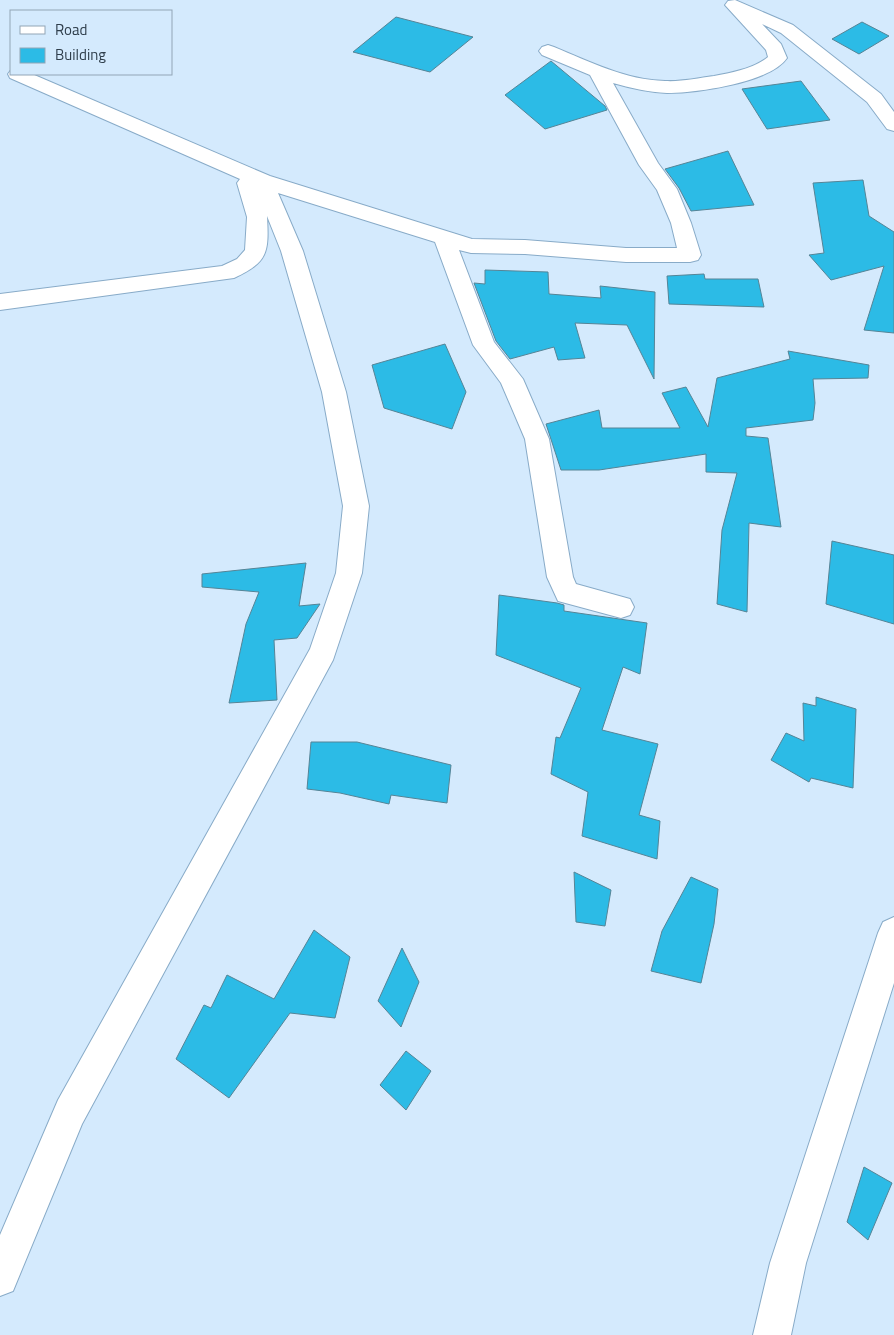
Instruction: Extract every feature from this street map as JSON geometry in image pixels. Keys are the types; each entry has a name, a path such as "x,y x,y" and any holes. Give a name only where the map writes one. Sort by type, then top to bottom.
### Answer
{"street":[{"path":"548,51 597,71 628,81 664,87 698,84 741,76 769,66 778,58 775,48 727,2"},
{"path":"727,2 787,29 874,98 894,125"},
{"path":"19,75 253,177 471,246 526,247 626,255 690,255 681,222 667,189 649,165 597,71"},
{"path":"0,302 226,272 245,264 256,252 257,217 253,177"},
{"path":"0,1278 70,1112 323,652 350,573 356,506 334,392 292,251 253,177"},
{"path":"443,236 484,345 511,379 538,439 560,577 567,593 621,607"},
{"path":"772,1335 788,1262 894,933"}],"building":[{"path":"396,17 473,37 430,72 353,52"},
{"path":"862,22 889,36 859,54 832,39"},
{"path":"551,61 605,106 607,110 545,129 505,95"},
{"path":"801,81 830,120 767,129 742,89"},
{"path":"728,151 754,205 691,211 679,188 665,169"},
{"path":"863,180 869,216 894,232 894,333 864,330 884,266 831,280 809,255 824,253 813,183"},
{"path":"485,270 548,272 549,294 601,298 600,286 655,292 654,379 627,325 575,323 585,358 558,360 554,347 510,359 496,341 474,283 485,284"},
{"path":"704,274 705,279 758,279 764,307 669,304 667,276"},
{"path":"445,344 466,392 452,429 384,408 372,365"},
{"path":"788,351 869,365 868,378 813,379 815,403 813,420 746,428 746,436 768,438 781,527 749,523 747,612 717,604 722,530 737,473 706,472 706,454 599,470 561,470 546,424 599,410 602,428 680,428 662,393 686,387 708,427 717,378 790,359"},
{"path":"832,541 894,555 894,624 826,604"},
{"path":"306,563 299,606 320,604 297,638 274,640 277,700 229,703 246,624 259,592 202,587 202,574"},
{"path":"499,595 557,603 564,605 564,611 647,623 640,674 623,667 602,730 658,744 639,815 660,821 657,859 582,836 588,792 551,774 556,737 560,738 581,688 496,655"},
{"path":"816,697 856,709 853,788 811,778 809,782 771,760 786,733 804,741 803,703 816,706"},
{"path":"311,742 357,742 451,765 447,803 391,795 389,804 340,793 307,789"},
{"path":"574,872 611,890 605,926 576,922"},
{"path":"691,877 718,889 714,924 701,983 651,971 662,931"},
{"path":"314,930 350,957 335,1018 290,1013 229,1098 176,1059 204,1005 211,1008 227,975 274,999"},
{"path":"402,948 419,982 401,1027 378,1001"},
{"path":"406,1051 431,1071 406,1110 380,1085"},
{"path":"864,1167 892,1183 868,1240 847,1222"}]}
